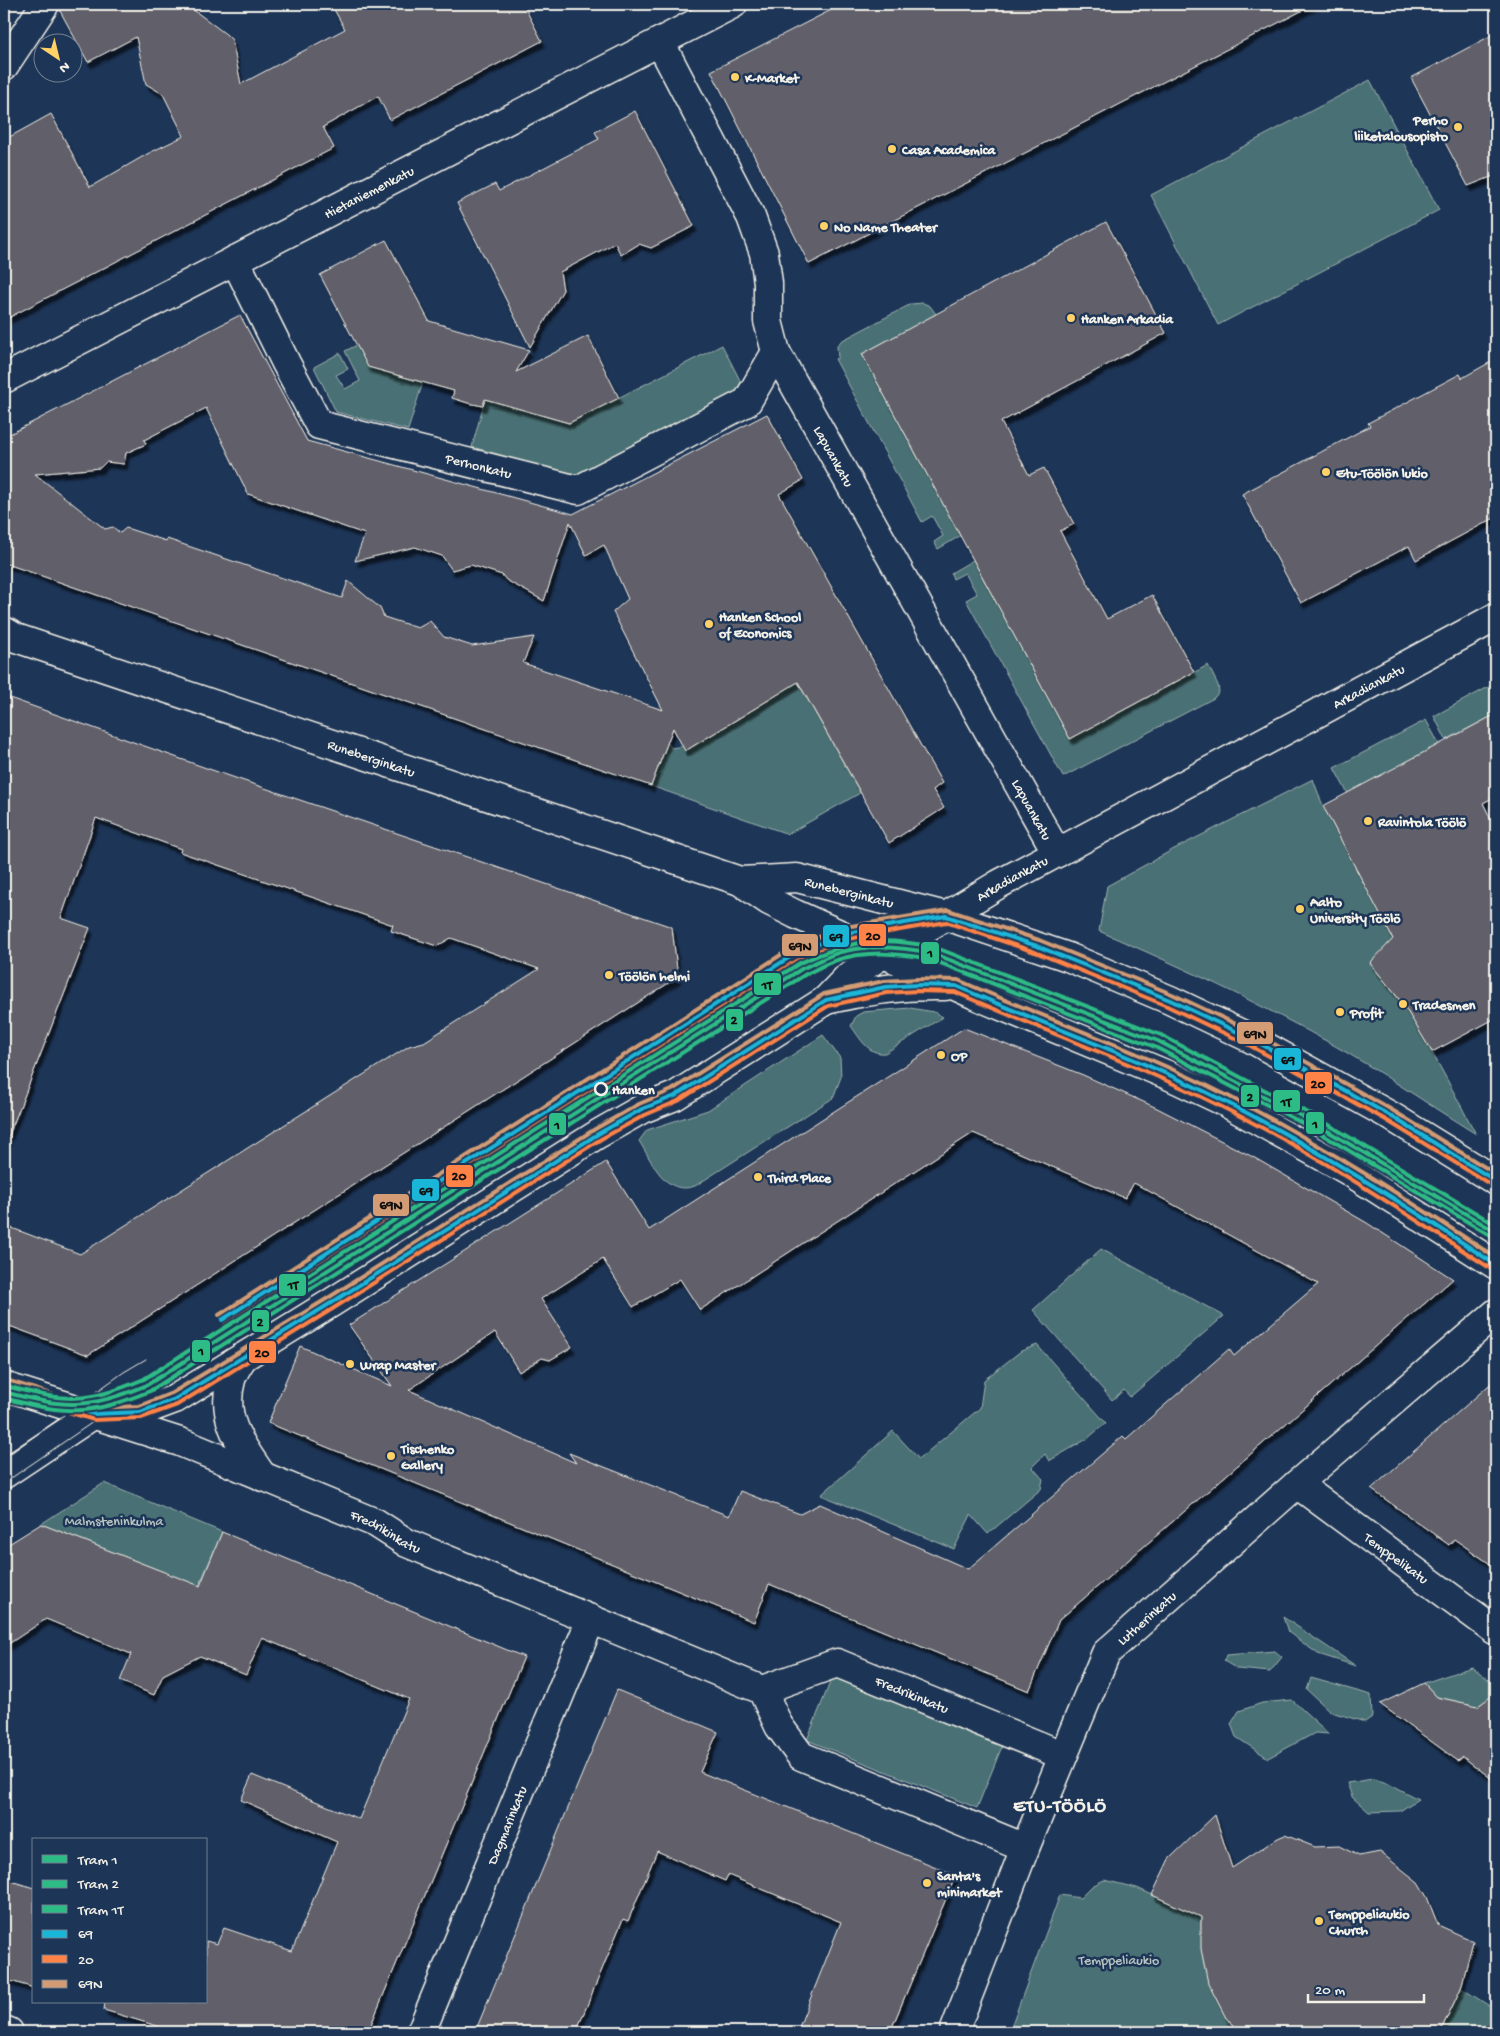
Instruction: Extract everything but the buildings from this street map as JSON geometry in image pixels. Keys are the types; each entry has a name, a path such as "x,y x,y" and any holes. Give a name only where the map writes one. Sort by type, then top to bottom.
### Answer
{"street":[{"path":"4,66 45,4"},
{"name":"Hietaniemenkatu","path":"4,378 733,4"},
{"name":"Lapuankatu","path":"660,42 751,217 764,253 768,283 768,321 776,352 1057,853"},
{"name":"Perhonkatu","path":"235,260 319,425 578,490 747,402 776,352"},
{"name":"Arkadiankatu","path":"94,1414 140,1412 175,1399 242,1359 598,1134 642,1109 675,1096 826,1000 848,977 946,916 1057,853 1496,617"},
{"name":"Runeberginkatu","path":"4,632 16,638 740,881 778,906 883,954 1170,1076 1223,1101 1347,1170 1496,1264"},
{"name":"Runeberginkatu","path":"740,881 797,878 946,916 1060,954 1250,1038 1389,1115 1496,1180"},
{"path":"826,1000 885,987 917,985 956,986"},
{"name":"Lutherinkatu","path":"954,2032 1025,1848 1106,1653 1297,1484 1496,1313"},
{"path":"242,1359 231,1379 228,1400 229,1418 234,1434 263,1477"},
{"name":"Fredrikinkatu","path":"4,1386 180,1442 376,1523 407,1543 762,1690 838,1663 1062,1756"},
{"path":"4,1474 94,1414"},
{"name":"Temppelikatu","path":"1297,1484 1496,1631"},
{"name":"Dagmarinkatu","path":"422,2032 591,1619"},
{"path":"762,1690 779,1726 801,1756 1025,1848"},
{"path":"4,2030 9,2032"}],"green space":[{"path":"1370,80 1439,210 1218,325 1151,195"},
{"path":"923,303 930,306 936,314 862,354 960,536 938,549 934,542 943,536 932,516 922,522 835,359 838,358 837,346 841,341 911,304"},
{"path":"357,345 368,367 423,382 408,430 336,412 314,367 340,353 348,369 336,375 345,389 360,381 345,351"},
{"path":"722,345 745,390 576,476 472,447 485,399 569,423"},
{"path":"973,560 1070,739 1208,665 1218,685 1219,692 1214,698 1063,777 966,600 977,594 965,573 953,579 951,573"},
{"path":"796,680 860,793 788,834 651,786 668,742 671,748 684,746 688,750 785,690 784,687"},
{"path":"1496,683 1496,714 1446,740 1434,716"},
{"path":"1426,720 1439,744 1348,794 1334,768"},
{"path":"1313,779 1323,806 1393,939 1370,964 1415,1024 1476,1134 1366,1064 1300,1027 1215,984 1099,931 1107,886 1174,849"},
{"path":"910,1008 934,1012 943,1017 885,1053 879,1053 869,1048 851,1026 856,1016 863,1012"},
{"path":"823,1035 840,1058 841,1077 833,1098 695,1186 685,1188 675,1186 661,1175 639,1141 647,1130 708,1110"},
{"path":"1101,1249 1224,1316 1130,1397 1124,1390 1112,1400 1033,1310"},
{"path":"1037,1345 1106,1423 1087,1439 1049,1461 1045,1454 1032,1467 1043,1479 1041,1489 988,1534 971,1515 954,1549 821,1495 893,1431 919,1459 980,1408 984,1380 1021,1351"},
{"name":"Malmsteninkulma","path":"104,1483 222,1532 199,1586 41,1524"},
{"path":"1283,1617 1356,1666 1318,1654 1288,1632"},
{"path":"1275,1651 1282,1657 1270,1672 1237,1669 1224,1661 1226,1655"},
{"path":"1472,1667 1496,1685 1496,1711 1484,1702 1475,1708 1472,1705 1437,1697 1424,1683"},
{"path":"833,1675 1003,1744 977,1808 807,1740"},
{"path":"1311,1678 1371,1695 1372,1717 1365,1722 1331,1712 1307,1690"},
{"path":"1292,1700 1329,1734 1315,1733 1268,1758 1236,1737 1231,1724 1239,1711 1262,1703"},
{"path":"1373,1779 1395,1787 1418,1799 1400,1811 1369,1812 1352,1797 1347,1783"},
{"name":"Temppeliaukio","path":"1104,1880 1137,1888 1201,1917 1202,1950 1208,1979 1220,2006 1242,2032 1009,2032 1060,1895 1080,1898 1092,1886"},
{"path":"1461,1988 1496,2010 1496,2032 1440,2032"}],"tram line":[{"name":"1T","path":"6,1386 45,1395 75,1398 106,1393 144,1379 800,963 835,949 865,942 897,942 934,947 1161,1035 1314,1116 1496,1225"},
{"name":"1","path":"4,1392 44,1401 76,1404 108,1399 147,1385 803,968 832,955 856,949 882,947 932,953 1158,1041 1311,1121 1496,1232"},
{"name":"2","path":"4,1398 45,1408 78,1410 110,1405 150,1391 806,974 834,961 858,955 894,954 930,959 1155,1047 1308,1126 1493,1237"},
{"path":"4,1458 124,1372 146,1359"},
{"path":"4,1483 147,1385"}],"transit line":[{"name":"69N","path":"219,1315 790,949 839,928 948,910 1039,940 1172,994 1253,1032 1392,1110 1496,1174"},
{"name":"69","path":"222,1320 793,955 841,934 946,916 1037,946 1170,1000 1250,1038 1389,1115 1496,1181"},
{"name":"20","path":"225,1325 796,961 843,940 946,922 1035,952 1167,1006 1247,1044 1386,1120 1493,1186"},
{"name":"69N","path":"6,1380 95,1408 139,1406 172,1393 328,1298 595,1129 639,1104 672,1090 824,994 884,981 917,979 958,980 1160,1064 1261,1113 1330,1152 1496,1258"},
{"name":"69","path":"4,1386 94,1414 140,1412 175,1399 598,1134 642,1109 675,1096 826,1000 885,987 917,985 956,986 1191,1085 1259,1119 1328,1158 1430,1221 1496,1265"},
{"name":"20","path":"4,1392 94,1420 141,1418 177,1405 601,1139 645,1115 678,1101 828,1006 886,993 917,991 955,992 1188,1090 1255,1124 1325,1163 1493,1270"}],"place":[{"name":"K-Market","path":"735,77"},
{"name":"Perho liiketalousopisto","path":"1458,127"},
{"name":"Casa Academica","path":"892,149"},
{"name":"No Name Theater","path":"824,226"},
{"name":"Hanken Arkadia","path":"1071,318"},
{"name":"Etu-Töölön lukio","path":"1326,472"},
{"name":"Hanken School of Economics","path":"709,624"},
{"name":"Ravintola Töölö","path":"1368,821"},
{"name":"Aalto University Töölö","path":"1300,909"},
{"name":"Töölön helmi","path":"609,975"},
{"name":"Tradesmen","path":"1403,1004"},
{"name":"Profit","path":"1340,1012"},
{"name":"OP","path":"941,1055"},
{"name":"Hanken","path":"601,1089"},
{"name":"Third Place","path":"758,1177"},
{"name":"Wrap Master","path":"350,1364"},
{"name":"Tischenko Gallery","path":"391,1456"},
{"name":"Santa's minimarket","path":"927,1883"},
{"name":"Temppeliaukio Church","path":"1319,1921"}],"district":[{"name":"ETU-TÖÖLÖ","path":"1060,1804"}]}
